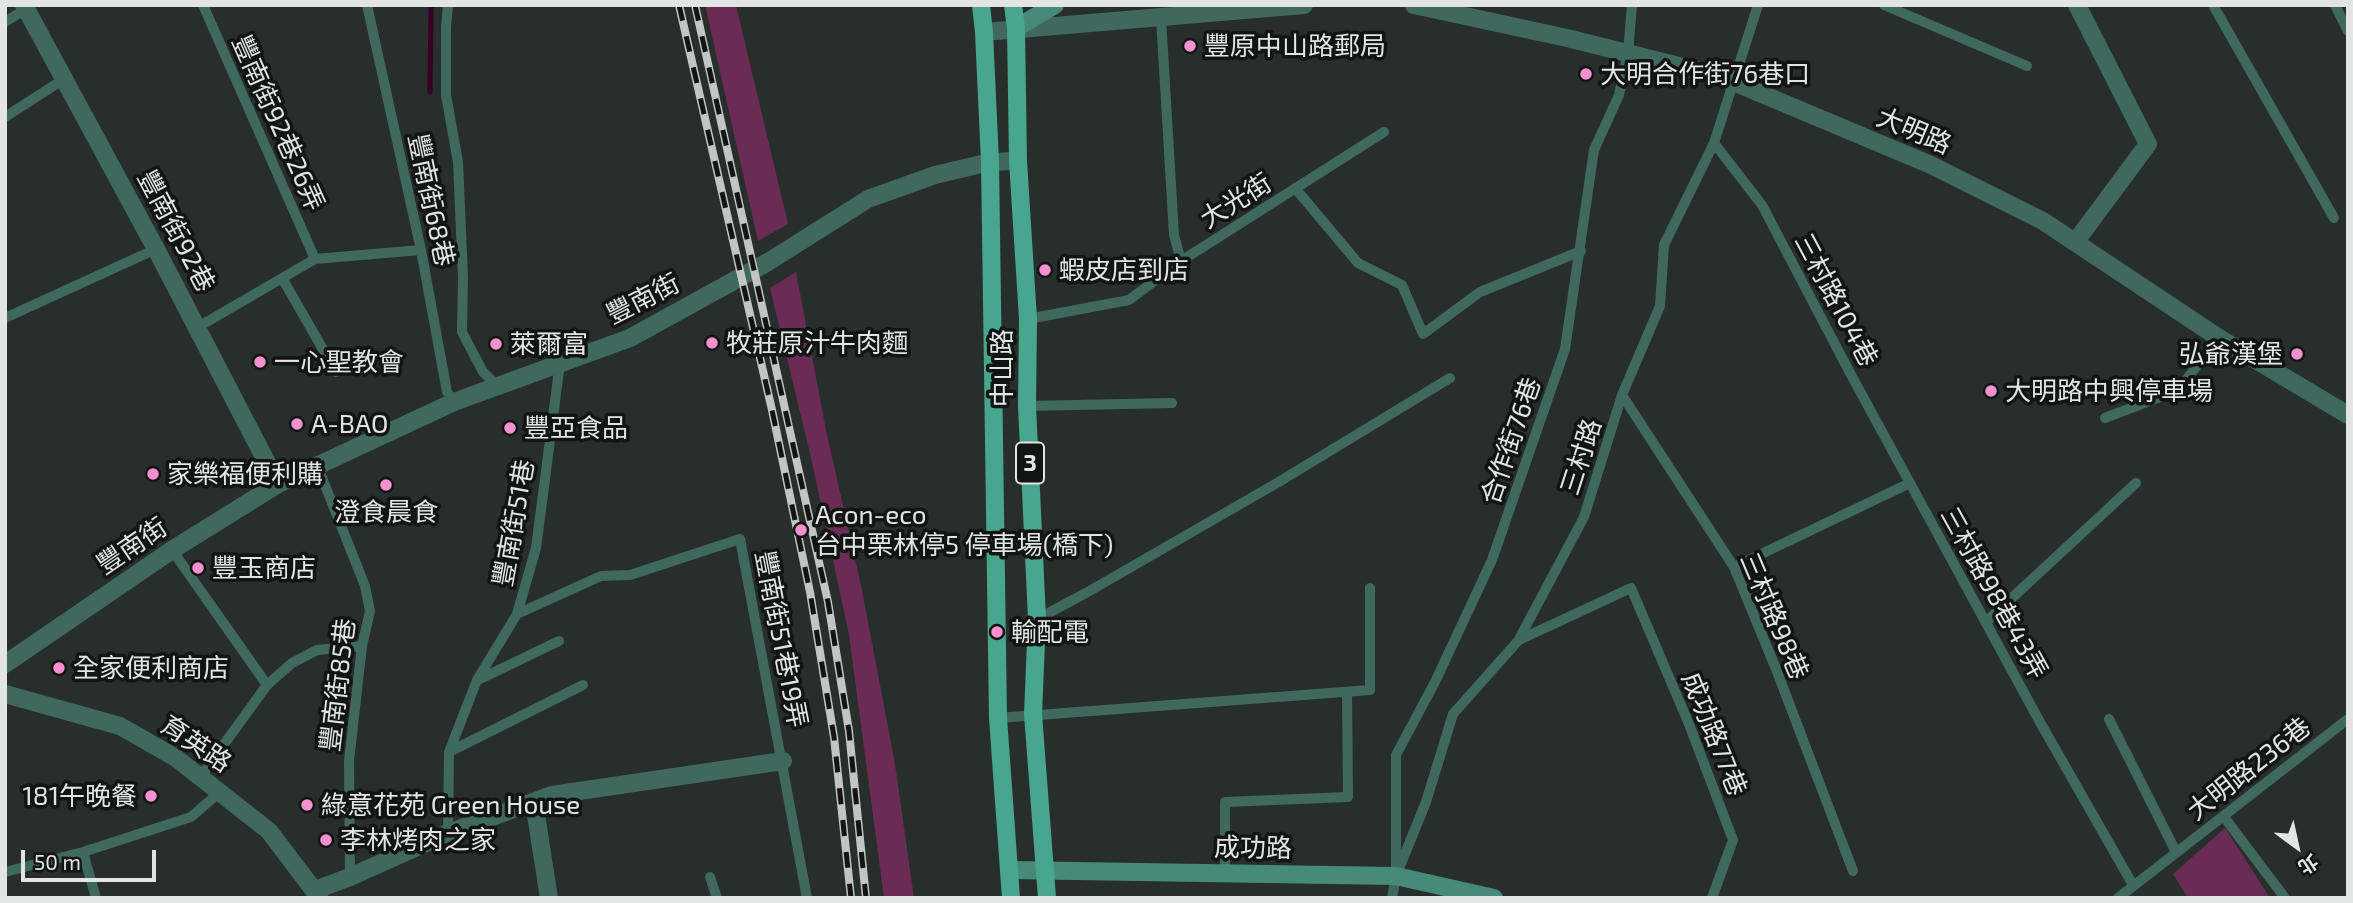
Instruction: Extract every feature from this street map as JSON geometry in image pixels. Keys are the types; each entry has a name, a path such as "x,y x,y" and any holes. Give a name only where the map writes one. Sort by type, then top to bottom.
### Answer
{"main road":[{"name":"中山路","path":"981,5 989,162 998,718 1011,898"},
{"name":"中山路","path":"1013,5 1016,28 1018,161 1028,319 1027,406 1037,619 1033,714 1047,898"}],"street":[{"path":"1016,28 1055,5"},
{"path":"984,32 1304,5"},
{"name":"大明路","path":"1413,5 1628,53 1733,82 1931,165 2043,221 2219,338 2348,415"},
{"path":"2076,241 2147,144 2077,5"},
{"name":"豐南街92巷","path":"25,7 198,327 278,484"},
{"name":"豐南街","path":"5,664 172,550 278,484 454,402 642,331 768,262 868,200 935,175 989,162 1018,161"},
{"name":"育英路","path":"5,694 120,726 176,758 269,831 317,894"},
{"path":"317,894 448,833 552,795 783,761"},
{"path":"534,802 549,898"},
{"name":"成功路","path":"1010,870 1396,876 1494,898"}],"lane":[{"name":"豐南街92巷26弄","path":"203,5 315,259"},
{"name":"豐南街68巷","path":"367,5 421,250 447,392 454,402"},
{"path":"448,5 446,95 458,162 463,277 462,332 483,372 497,385"},
{"name":"合作街76巷","path":"1396,876 1396,755 1435,682 1492,560 1564,349 1581,251 1594,150 1619,95 1628,53 1632,5"},
{"name":"三村路","path":"1392,898 1396,876 1426,802 1453,714 1518,641 1584,517 1622,395 1660,306 1664,245 1714,143 1758,5"},
{"path":"1884,5 2027,66"},
{"path":"2213,5 2334,218"},
{"path":"2334,5 2348,31"},
{"path":"5,22 25,7"},
{"path":"1161,18 1174,235 1181,261"},
{"path":"5,117 64,79"},
{"name":"大光街","path":"1028,319 1129,300 1181,261 1384,132"},
{"name":"三村路104巷","path":"1714,143 1762,205 1910,483"},
{"path":"1295,188 1358,263 1402,285 1423,334 1480,292 1581,251"},
{"path":"5,318 156,249"},
{"path":"198,327 315,259 421,250"},
{"path":"282,278 336,372"},
{"path":"2105,418 2178,390 2219,338"},
{"name":"豐南街51巷","path":"448,833 449,752 477,680 517,614 536,548 560,363"},
{"path":"1037,619 1277,483 1450,378"},
{"name":"三村路98巷","path":"1622,395 1734,567 1853,871"},
{"path":"1027,406 1172,403"},
{"name":"豐南街85巷","path":"317,465 366,586 370,611 362,646 349,761 350,877"},
{"path":"1734,567 1910,483"},
{"name":"三村路98巷43弄","path":"1910,483 2041,724 2133,885"},
{"path":"1986,622 2136,483"},
{"name":"豐南街51巷19弄","path":"517,614 601,576 630,575 740,539 807,898"},
{"path":"172,550 267,685"},
{"path":"998,718 1370,690 1370,588"},
{"name":"成功路77巷","path":"1518,641 1631,588 1689,724 1733,840 1712,898"},
{"path":"477,680 559,641"},
{"path":"201,776 267,685 292,663 317,650 362,646"},
{"path":"449,752 583,685"},
{"path":"1225,874 1225,802 1348,797 1347,692"},
{"path":"2109,719 2176,852"},
{"name":"大明路236巷","path":"2118,898 2348,719"},
{"path":"5,872 83,852 191,817 221,791"},
{"path":"2224,817 2285,898"},
{"path":"83,852 96,898"},
{"path":"710,877 717,898"}],"shaded area":[{"path":"705,5 736,5 788,224 758,241"},
{"path":"796,272 895,764 914,898 884,898 849,635 812,462 770,288"},
{"path":"2225,828 2270,898 2188,898 2173,874"}],"waterway":[{"path":"430,92 431,5"}],"railway":[{"path":"679,5 772,410 810,592 834,737 851,898"},
{"path":"695,5 828,602 849,731 866,898"}],"place":[{"name":"豐原中山路郵局","path":"1190,46"},
{"name":"大明合作街76巷口","path":"1586,74"},
{"name":"蝦皮店到店","path":"1045,270"},
{"name":"牧莊原汁牛肉麵","path":"712,343"},
{"name":"萊爾富","path":"496,344"},
{"name":"弘爺漢堡","path":"2297,354"},
{"name":"一心聖教會","path":"260,362"},
{"name":"大明路中興停車場","path":"1991,391"},
{"name":"A-BAO","path":"297,424"},
{"name":"豐亞食品","path":"510,428"},
{"name":"家樂福便利購","path":"153,474"},
{"name":"澄食晨食","path":"386,485"},
{"name":"Acon-eco 台中栗林停5 停車場(橋下)","path":"801,530"},
{"name":"豐玉商店","path":"198,568"},
{"name":"輸配電","path":"997,632"},
{"name":"全家便利商店","path":"59,668"},
{"name":"181午晚餐","path":"151,796"},
{"name":"綠意花苑 Green House","path":"307,805"},
{"name":"李林烤肉之家","path":"326,840"}]}
